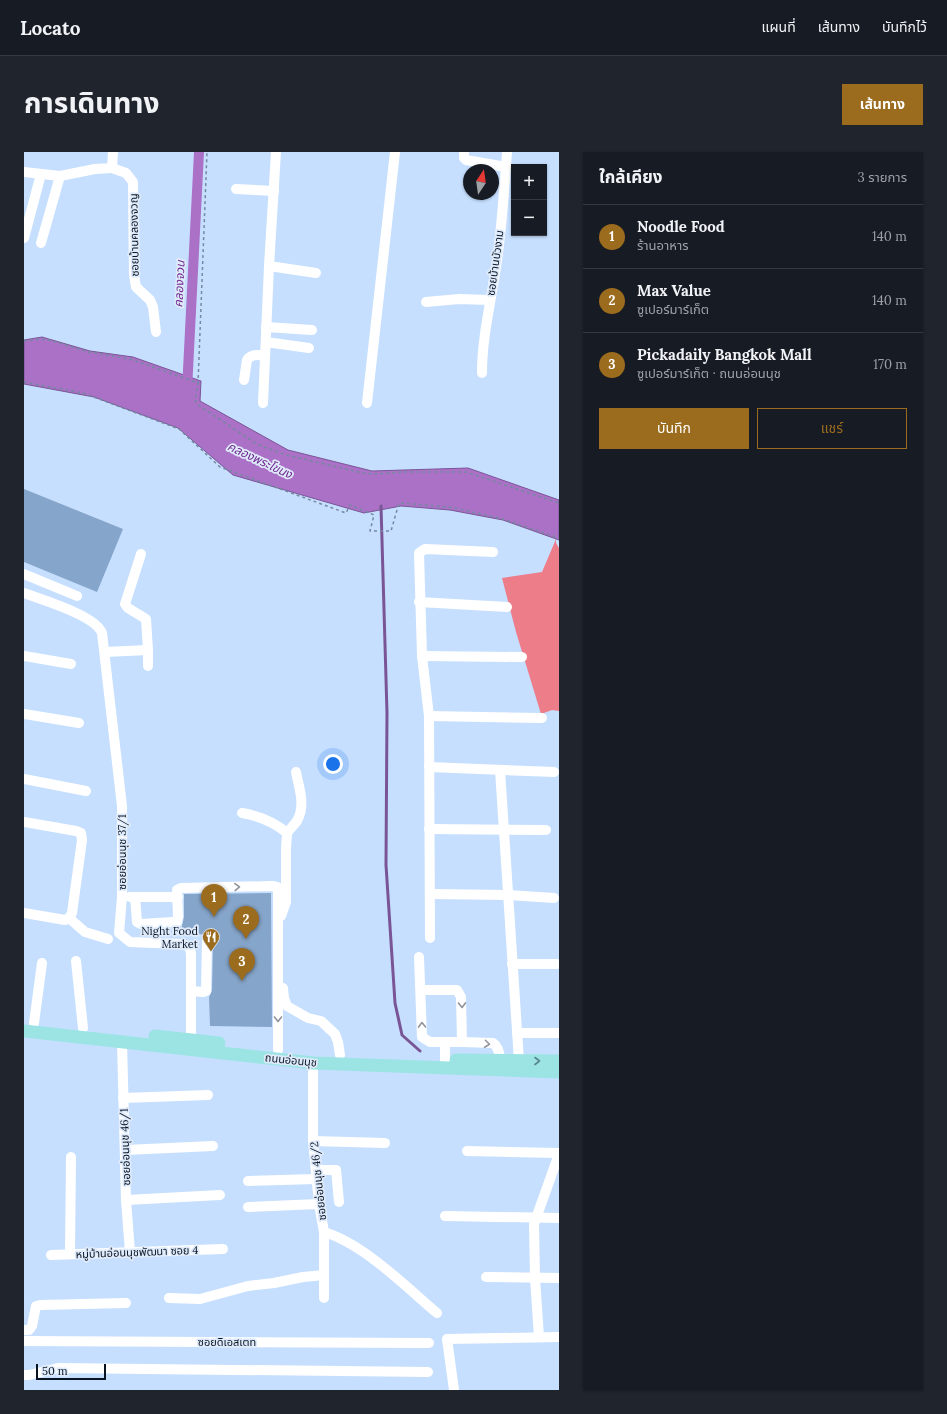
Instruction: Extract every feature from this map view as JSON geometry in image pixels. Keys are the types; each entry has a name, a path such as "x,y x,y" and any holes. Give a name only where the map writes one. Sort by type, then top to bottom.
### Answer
{"main road":[{"name":"ถนนอ่อนนุช","path":"27,1025 83,1028 123,1037 191,1040 278,1050 313,1059 340,1055 501,1061 520,1066 559,1072"},
{"name":"ถนนอ่อนนุช","path":"27,1025 313,1059 520,1066 559,1061"}],"street":[{"path":"24,172 60,176 95,169 112,168 113,152"},
{"path":"263,403 276,152"},
{"path":"367,403 395,152"},
{"path":"464,152 464,158 466,160 506,167"},
{"name":"ซอยบ้านบัวงาม","path":"482,373 482,358 496,267 507,152"},
{"name":"ซอยบ้านคลองจวญ","path":"112,168 126,173 133,182 134,275 136,287 150,300 153,307 156,332"},
{"path":"24,238 41,174"},
{"path":"41,243 60,176"},
{"path":"236,189 274,191"},
{"path":"269,266 316,273"},
{"path":"426,302 459,299 490,300"},
{"path":"266,327 312,330"},
{"path":"266,342 309,348"},
{"path":"244,380 248,358 251,356 265,355"},
{"path":"430,938 429,716 422,656 418,557 419,553 425,549 493,552"},
{"path":"141,554 126,604 128,608 146,619 148,666"},
{"path":"24,574 77,596"},
{"name":"ซอยอ่อนนุช 37/1","path":"24,593 81,615 100,628 102,633 122,806 122,897 119,933 130,942 178,944 190,947 191,1040"},
{"path":"419,602 507,607"},
{"path":"105,652 148,650"},
{"path":"24,656 71,664"},
{"path":"422,656 522,657"},
{"path":"24,714 78,723"},
{"path":"429,716 542,718"},
{"path":"429,767 554,772"},
{"path":"500,770 520,1066"},
{"path":"296,772 301,796 301,806 297,821 287,833 286,902 281,913 280,927 284,998 287,1006 294,1011 308,1018 321,1021 328,1027 338,1042 340,1055"},
{"path":"24,779 86,791"},
{"path":"242,813 255,816 277,825 287,833"},
{"path":"24,822 76,831 81,833 82,840 72,913 69,918 65,920 24,913"},
{"path":"429,829 546,830"},
{"path":"135,897 137,922 141,924 177,922 177,890 181,888 277,887 278,1050"},
{"path":"430,894 508,895 554,898"},
{"path":"122,897 178,897"},
{"path":"69,918 85,932 108,938"},
{"path":"191,991 206,991 207,940"},
{"path":"419,957 422,1037 428,1041 492,1043 498,1049 501,1061"},
{"path":"76,961 83,1028"},
{"path":"27,1025 42,963"},
{"path":"512,964 557,964"},
{"path":"421,990 457,990 459,992 461,997 462,1042"},
{"path":"517,1033 559,1033"},
{"name":"ซอยอ่อนนุช 46/1","path":"123,1037 124,1150 130,1252"},
{"path":"445,1042 445,1060"},
{"name":"ซอยอ่อนนุช 46/2","path":"313,1059 313,1141 318,1204 324,1232 324,1298"},
{"path":"123,1098 208,1095"},
{"path":"313,1141 385,1143"},
{"path":"124,1150 213,1146"},
{"path":"467,1151 559,1154 534,1224 538,1337"},
{"path":"70,1254 71,1157"},
{"path":"248,1181 316,1174 336,1170 339,1202"},
{"path":"126,1200 220,1195"},
{"path":"248,1206 318,1204"},
{"path":"445,1216 559,1218"},
{"path":"324,1232 337,1236 356,1247 398,1278 437,1313"},
{"name":"หมู่บ้านอ่อนนุชพัฒนา ซอย 4","path":"51,1255 223,1249"},
{"path":"170,1298 200,1299 248,1286 274,1283 303,1276 324,1275"},
{"path":"486,1277 559,1278"},
{"path":"24,1330 29,1330 32,1326 36,1306 126,1303"},
{"path":"454,1390 447,1339 559,1337"},
{"name":"ซอยดิเอสเตท","path":"24,1341 429,1343"},
{"path":"24,1375 58,1368 428,1372"}],"path":[{"path":"207,152 198,384 195,400 198,405 257,444 286,455 363,473 466,472 559,503"},
{"path":"24,341 39,339 49,340 88,352 130,359 198,384"},
{"path":"24,382 83,393 179,428 220,466 346,513 350,505 374,515 370,531 391,531 400,503 450,508 503,518 559,538"}],"shaded area":[{"path":"556,539 556,543 559,548 559,711 552,710 541,714 516,632 502,578 542,572"}],"water":[{"name":"คลองพระโขนง","path":"42,337 90,351 133,357 201,381 200,401 288,450 372,471 468,468 559,500 559,540 503,520 450,510 401,506 364,513 233,475 178,428 94,397 24,384 24,340"}],"building":[{"path":"24,489 123,529 97,592 24,562"},
{"path":"271,893 272,1027 210,1026 209,997 212,991 213,940 211,935 208,934 182,935 184,894"}],"waterway":[{"name":"คลองจวน","path":"187,390 199,152"},
{"path":"381,506 387,713 386,865 395,1003 402,1035 420,1051"}],"place":[{"name":"Noodle Food","path":"214,917"},
{"name":"Max Value","path":"246,939"},
{"name":"Night Food Market","path":"211,952"},
{"name":"Pickadaily Bangkok Mall","path":"242,981"}]}
